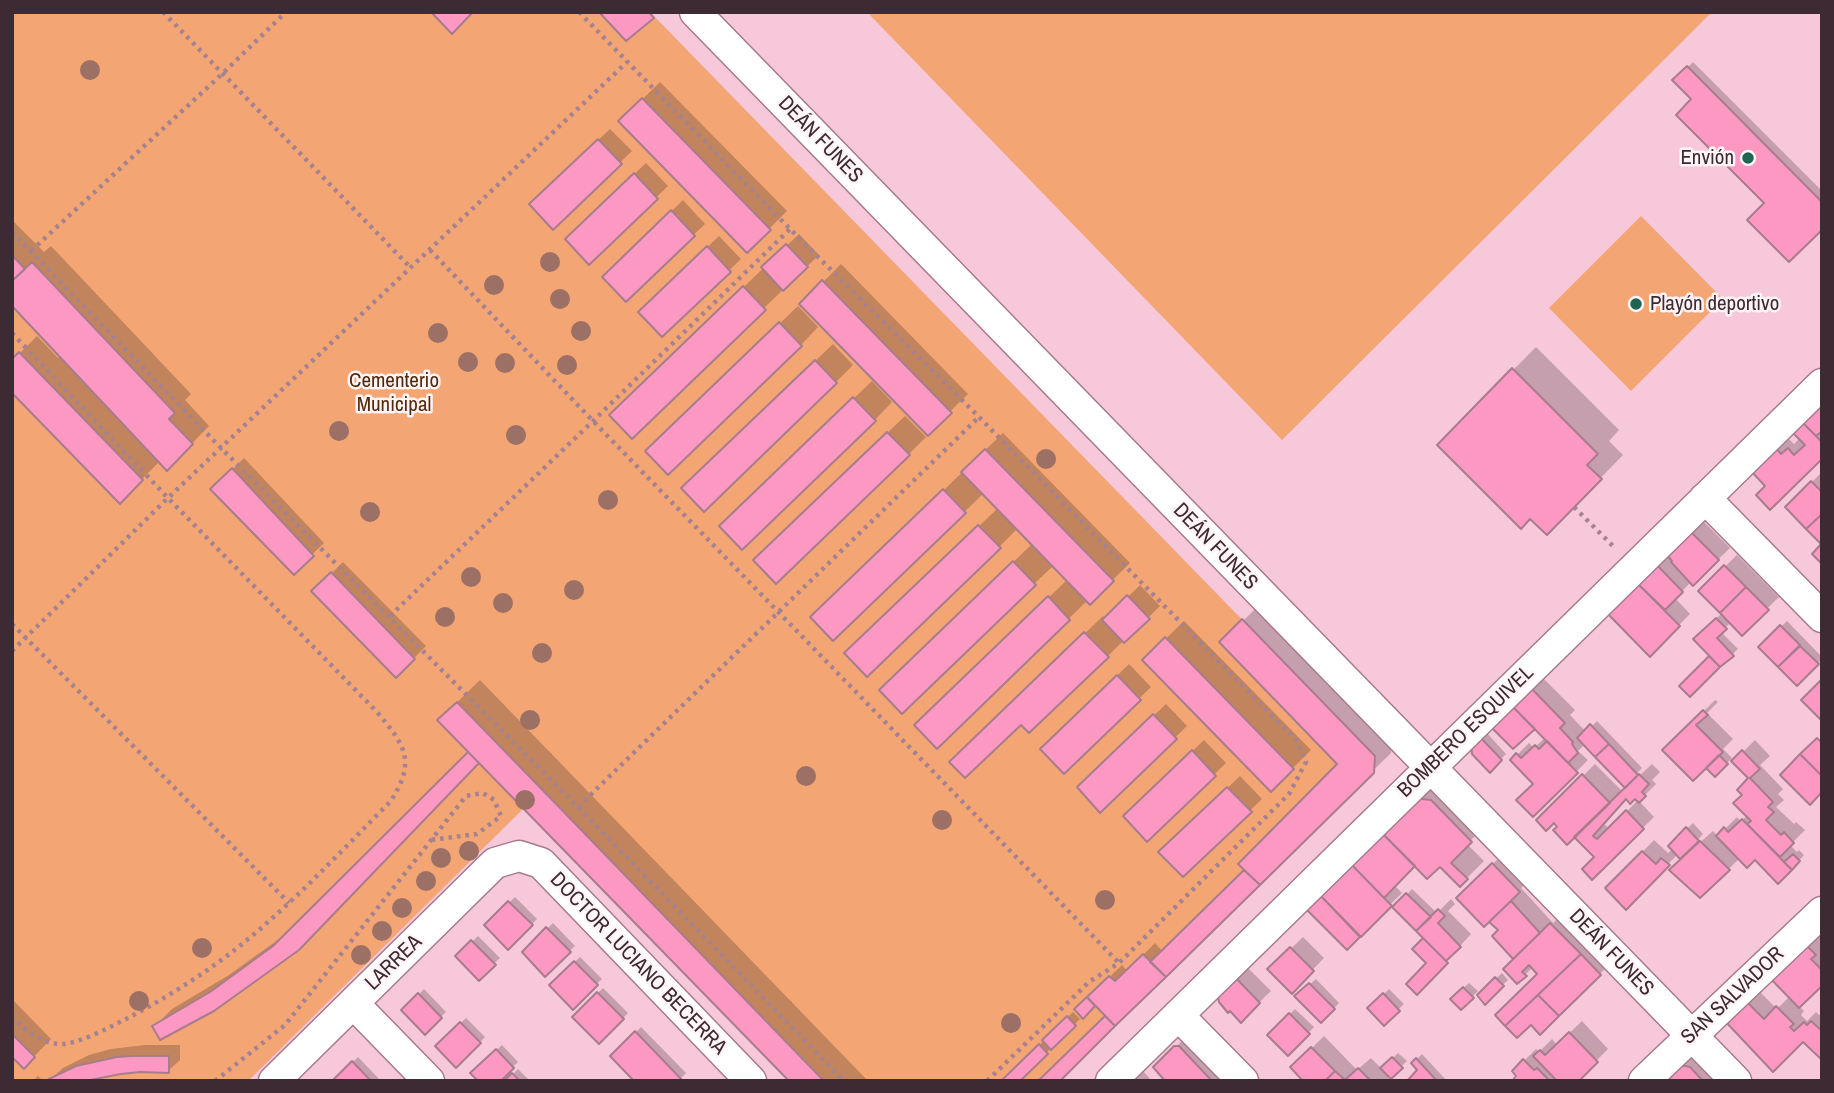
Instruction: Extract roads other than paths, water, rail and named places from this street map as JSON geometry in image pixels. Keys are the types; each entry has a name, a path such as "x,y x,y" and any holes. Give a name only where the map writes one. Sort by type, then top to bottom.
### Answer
{"street":[{"name":"DEÁN FUNES","path":"695,12 1736,1081"},
{"name":"BOMBERO ESQUIVEL","path":"1111,1081 1822,384"},
{"path":"1704,498 1822,617"},
{"name":"LARREA","path":"274,1081 495,863 519,856"},
{"name":"DOCTOR LUCIANO BECERRA","path":"519,856 541,863 751,1081"},
{"name":"SAN SALVADOR","path":"1644,1081 1822,912"},
{"path":"353,1003 429,1081"},
{"path":"1178,1015 1243,1081"}],"place":[{"name":"Envión","path":"1748,158"},
{"name":"Playón deportivo","path":"1636,304"}],"park label":[{"name":"Cementerio Municipal","path":"394,393"}]}
